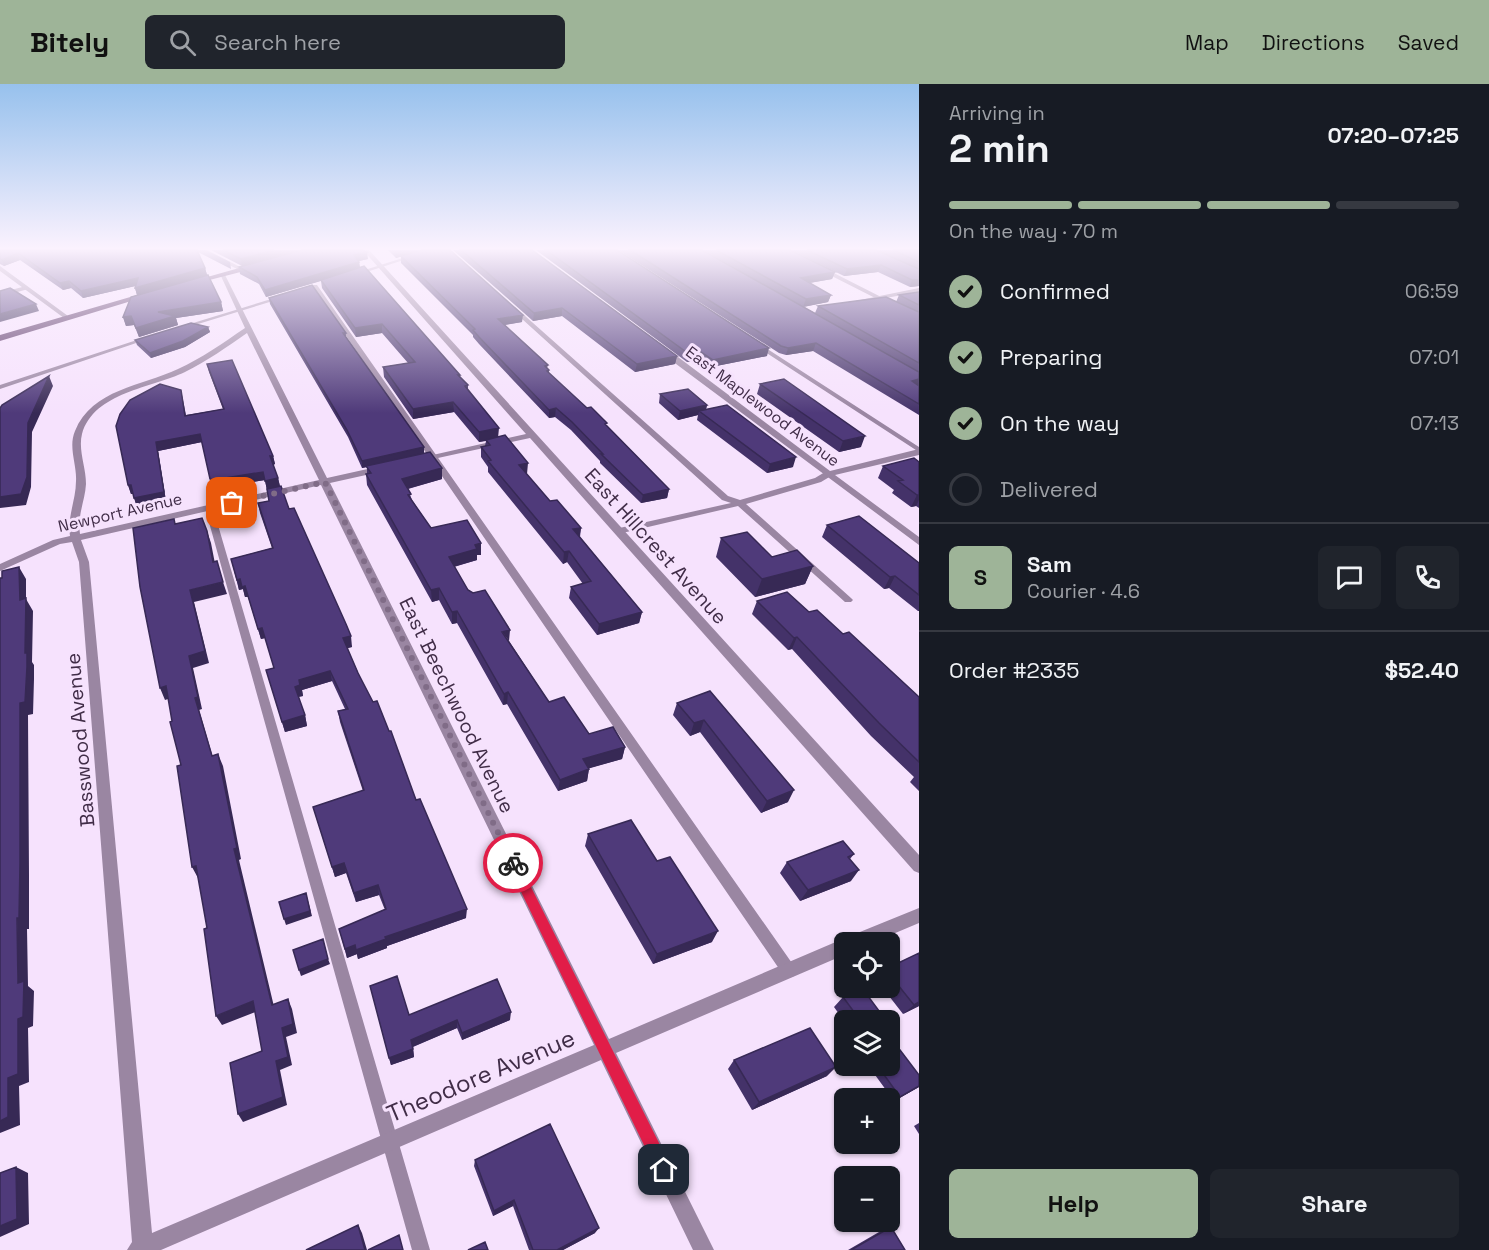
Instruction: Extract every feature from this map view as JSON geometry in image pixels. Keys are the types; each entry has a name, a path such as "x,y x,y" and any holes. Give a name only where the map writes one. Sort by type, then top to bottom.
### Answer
{"main road":[{"path":"0,338 113,304"}],"street":[{"path":"49,304 66,317"},
{"name":"East Beechwood Avenue","path":"237,304 704,1250"},
{"name":"East Hillcrest Avenue","path":"415,304 919,866"},
{"name":"Basswood Avenue","path":"141,1249 84,562 76,538 74,516 81,479 78,432 86,419 112,398 179,371 249,328"},
{"name":"East Maplewood Avenue","path":"651,341 919,542"},
{"path":"411,462 532,435"},
{"path":"828,474 919,451"},
{"name":"Newport Avenue","path":"0,568 43,546 390,467"},
{"path":"879,932 919,915"},
{"name":"Theodore Avenue","path":"141,1249 834,951"}],"lane":[{"path":"175,330 258,304"},
{"path":"328,304 789,971"},
{"path":"508,304 725,498 740,503 848,600"},
{"path":"892,304 899,308"},
{"path":"0,387 154,336"},
{"path":"751,340 919,451"},
{"path":"618,531 740,503 818,480 828,474"},
{"path":"209,508 421,1250"}],"building":[{"path":"0,304 35,304 0,314"},
{"path":"128,304 206,304 158,312 175,316 136,328 131,316 123,317"},
{"path":"273,304 326,304 346,333 343,333 424,447 362,461 347,430"},
{"path":"338,304 398,304 460,375 458,375 468,385 465,386 499,428 479,432 453,402 413,409 383,367 415,362 382,324 355,328"},
{"path":"450,304 511,304 523,315 498,319 548,365 545,366 549,370 547,371 587,408 591,407 669,489 643,495 572,422 556,408 549,410 479,337 473,330 475,329"},
{"path":"524,304 606,304 677,356 637,364 562,308 534,313"},
{"path":"621,304 701,304 769,348 713,360 701,352 689,354"},
{"path":"716,304 799,304 919,372 919,379 912,381 919,386 919,404 816,343 788,348 781,346"},
{"path":"902,304 919,312 919,363 818,306"},
{"path":"191,323 208,327 183,341 150,353 135,340"},
{"path":"232,360 273,456 270,456 278,478 265,481 263,472 210,479 200,434 156,442 164,492 134,498 131,485 128,485 116,426 120,414 130,400 160,384 181,390 185,416 224,409 207,364"},
{"path":"49,376 28,423 27,477 21,494 0,497 0,408"},
{"path":"784,379 865,436 843,441 760,384"},
{"path":"688,389 707,405 680,411 660,394"},
{"path":"727,405 796,457 770,464 699,411"},
{"path":"505,435 528,463 519,465 550,501 557,500 581,528 573,529 642,612 599,624 571,587 591,581 569,551 564,552 488,461 491,460 481,447 490,445 486,440"},
{"path":"430,452 442,468 402,479 411,494 408,495 431,528 467,520 481,543 475,545 477,549 449,557 468,590 473,593 485,590 510,630 502,632 549,702 564,697 589,734 613,727 625,747 583,759 589,769 560,780 508,692 504,694 457,611 452,612 439,588 431,590 366,474 371,473 366,466"},
{"path":"914,458 919,462 919,495 898,481 903,480 883,466"},
{"path":"281,486 289,509 294,508 351,636 343,638 358,673 373,702 377,701 389,731 391,731 416,800 420,799 467,909 385,937 386,939 356,950 355,945 345,949 339,929 386,909 378,885 354,893 344,863 332,867 313,807 364,790 338,711 348,709 330,671 299,680 300,685 295,687 305,715 282,722 266,670 274,668 262,628 258,629 245,586 242,587 240,579 237,580 231,559 273,548 258,503 269,501 267,489"},
{"path":"859,516 919,563 919,595 895,576 890,577 827,525"},
{"path":"202,518 213,562 217,561 223,582 190,590 205,651 189,656 198,697 195,698 212,756 218,754 237,848 234,849 272,1005 288,999 293,1024 282,1028 288,1057 276,1061 283,1097 238,1114 230,1063 262,1051 253,1001 216,1016 204,929 207,928 196,866 192,867 177,766 181,765 170,722 172,721 166,686 160,688 140,587 133,528 174,519 175,524"},
{"path":"747,532 772,557 797,550 813,566 762,579 721,538"},
{"path":"19,567 20,600 26,598 25,653 27,653 25,702 20,703 20,864 19,918 17,918 18,983 24,981 23,1017 18,1019 18,1074 8,1078 8,1117 0,1121 0,578 2,578 2,571"},
{"path":"787,592 809,612 817,610 843,634 849,632 919,697 919,762 797,637 794,638 757,601"},
{"path":"710,691 794,790 767,801 704,720 694,723 677,703"},
{"path":"631,820 657,861 670,857 718,931 657,954 588,834"},
{"path":"843,841 854,854 848,857 859,870 808,890 787,862"},
{"path":"306,893 310,911 284,919 279,902"},
{"path":"323,939 328,959 299,970 293,950"},
{"path":"919,953 919,1002 914,1005 900,988 900,962"},
{"path":"397,976 409,1015 497,979 511,1012 462,1033 457,1020 411,1040 413,1049 389,1058 370,986"},
{"path":"844,998 869,998 878,1010 853,1010"},
{"path":"810,1028 834,1064 834,1068 759,1102 734,1060"},
{"path":"900,1050 919,1075 919,1086 900,1097 900,1088 894,1088 885,1076 900,1076"},
{"path":"550,1124 599,1228 557,1250 533,1250 514,1200 494,1211 475,1160"},
{"path":"16,1167 17,1219 0,1226 0,1173"},
{"path":"358,1225 365,1250 306,1250"},
{"path":"882,1232 894,1232 905,1250 851,1250"},
{"path":"399,1235 403,1250 368,1250"},
{"path":"485,1242 488,1250 468,1250"}],"way so far":[{"path":"232,503 325,482 513,863"}],"route":[{"path":"513,863 664,1170"}]}
